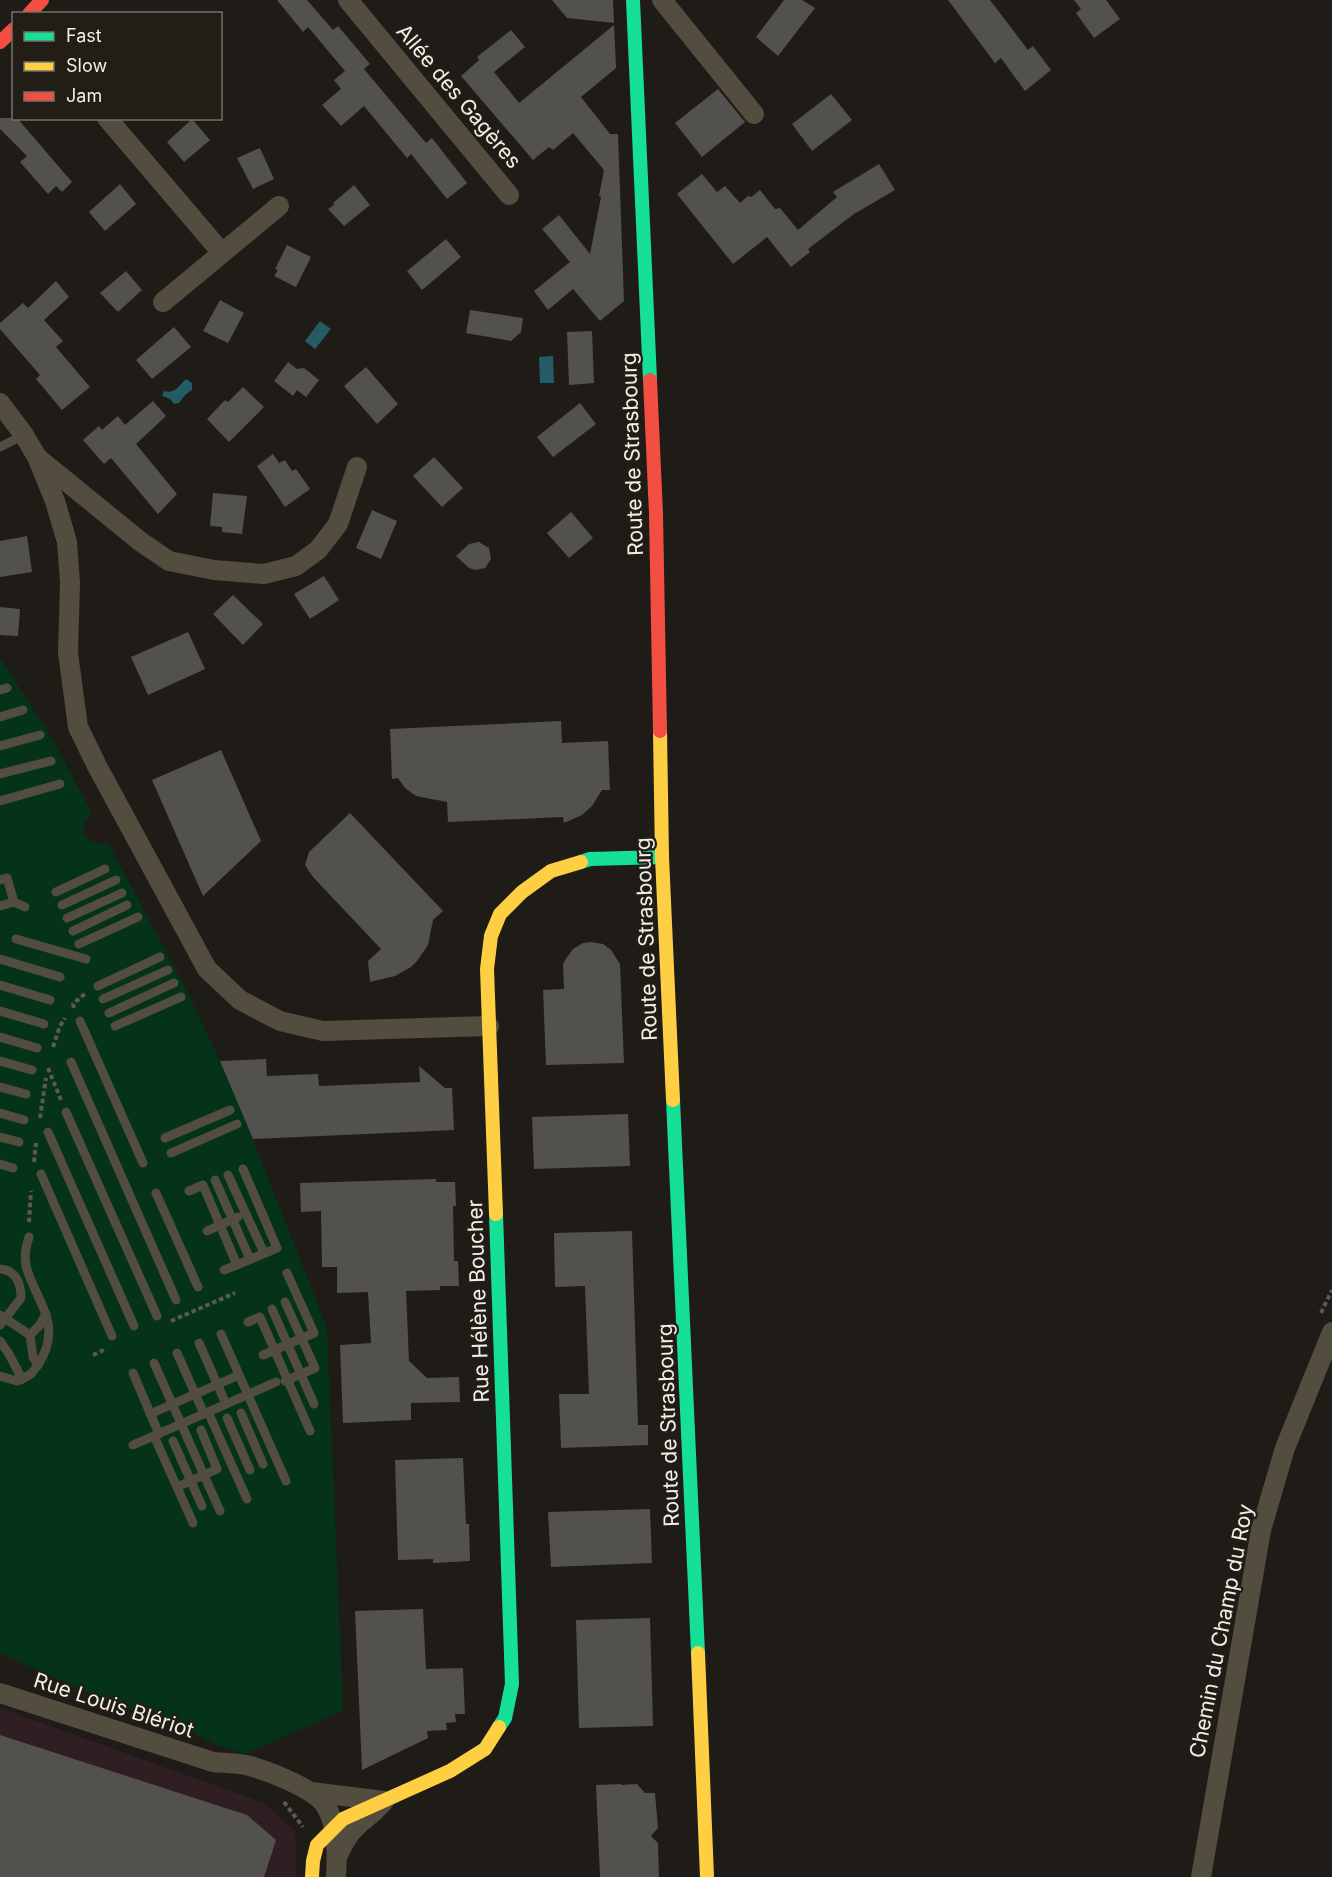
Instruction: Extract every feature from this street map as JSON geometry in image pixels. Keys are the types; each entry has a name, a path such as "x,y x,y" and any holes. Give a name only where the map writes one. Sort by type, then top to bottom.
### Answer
{"main road":[{"path":"31,12 42,0"},
{"name":"Route de Strasbourg","path":"633,0 656,514 662,858 707,1877"},
{"path":"0,42 12,31"},
{"name":"Rue Hélène Boucher","path":"312,1877 317,1845 343,1819 450,1771 484,1749 505,1718 513,1684 489,1026 488,969 491,936 500,914 522,892 551,871 590,859 662,858"}],"street":[{"name":"Allée des Gagères","path":"348,0 509,195"},
{"path":"662,0 754,114"},
{"path":"109,120 222,253"},
{"path":"163,302 279,206"},
{"path":"0,403 37,457 55,501 67,542 70,583 68,653 78,727 119,808 207,969 240,1000 280,1021 323,1031 489,1026"},
{"path":"37,457 133,535 169,561 214,570 264,573 297,566 318,550 338,524 357,467"},
{"name":"Chemin du Champ du Roy","path":"1202,1877 1261,1530 1286,1448 1332,1332"},
{"name":"Rue Louis Blériot","path":"0,1693 213,1762 246,1765 294,1782 310,1792"},
{"path":"310,1792 384,1800 376,1811 348,1835 336,1868"},
{"path":"310,1792 327,1806 334,1828 336,1868"}],"lane":[{"path":"0,447 24,435"},
{"path":"0,717 23,710"},
{"path":"0,746 40,735"},
{"path":"0,774 51,761"},
{"path":"0,801 60,784"},
{"path":"56,892 105,869"},
{"path":"0,880 7,878 14,902"},
{"path":"62,905 116,880"},
{"path":"67,918 122,893"},
{"path":"0,906 14,902 25,907"},
{"path":"73,931 127,905"},
{"path":"79,944 138,918"},
{"path":"16,939 86,959"},
{"path":"98,986 160,957"},
{"path":"0,959 60,977"},
{"path":"103,999 168,970"},
{"path":"109,1013 174,983"},
{"path":"0,985 50,1000"},
{"path":"115,1026 181,997"},
{"path":"0,1011 44,1024"},
{"path":"80,1021 143,1163"},
{"path":"0,1037 37,1048"},
{"path":"0,1061 32,1070"},
{"path":"71,1062 176,1300"},
{"path":"0,1087 26,1094"},
{"path":"165,1138 230,1110"},
{"path":"66,1112 157,1316"},
{"path":"0,1113 24,1120"},
{"path":"171,1152 237,1124"},
{"path":"48,1132 134,1326"},
{"path":"0,1137 19,1142"},
{"path":"0,1164 14,1168"},
{"path":"225,1270 277,1248 243,1169"},
{"path":"41,1174 112,1336"},
{"path":"228,1174 264,1253"},
{"path":"215,1180 250,1259"},
{"path":"189,1191 203,1185 237,1264"},
{"path":"156,1193 198,1287"},
{"path":"207,1231 260,1208"},
{"path":"0,1376 17,1381 31,1374 46,1352 50,1336 46,1314 26,1266 25,1251 29,1237"},
{"path":"0,1269 12,1273 21,1287 21,1298 2,1319 30,1335"},
{"path":"263,1355 314,1333 287,1273"},
{"path":"132,1445 248,1394 315,1368 285,1302"},
{"path":"272,1309 314,1404"},
{"path":"38,1365 33,1357 30,1335 46,1314"},
{"path":"248,1322 260,1317 310,1431"},
{"path":"221,1334 286,1481"},
{"path":"0,1341 22,1379"},
{"path":"199,1343 226,1404"},
{"path":"177,1353 247,1499"},
{"path":"154,1363 220,1511"},
{"path":"133,1373 193,1523"},
{"path":"150,1414 239,1375"},
{"path":"241,1413 263,1464"},
{"path":"226,1418 250,1470"},
{"path":"177,1487 217,1469 201,1430"},
{"path":"173,1441 202,1506"},
{"path":"237,1476 276,1459"}],"path":[{"path":"80,1021 73,1004 85,993 98,986"},
{"path":"48,1067 66,1112"}],"shaded area":[{"path":"0,1708 264,1803 295,1831 297,1877 0,1877"}],"green space":[{"path":"0,658 50,735 92,813 84,825 85,836 94,843 108,843 187,991 240,1107 327,1328 343,1711 245,1754 219,1746 194,1733 96,1696 0,1653"}],"water":[{"path":"320,321 331,329 315,349 305,341"},
{"path":"553,356 554,383 540,383 539,357"},
{"path":"186,379 192,383 192,390 179,403 174,404 170,399 162,396 164,391 174,390"}],"building":[{"path":"277,0 307,0 333,30 338,26 370,64 364,69 426,143 432,138 467,183 447,199 411,154 407,158 364,106 341,126 322,105 341,89 334,80 345,71 308,27 303,32"},
{"path":"552,0 613,0 614,23 567,18"},
{"path":"784,0 802,0 815,8 778,56 756,37"},
{"path":"948,0 990,0 1028,50 1033,46 1051,70 1025,91 1001,58 995,63"},
{"path":"1074,0 1106,0 1120,19 1094,38 1076,13 1081,9"},
{"path":"614,25 616,68 581,97 610,134 618,134 624,301 600,321 573,289 548,310 534,291 570,262 542,229 559,215 590,254 604,170 573,133 553,150 549,147 533,160 461,76 479,60 477,57 511,30 525,47 494,72 519,103"},
{"path":"718,89 745,122 702,157 675,123"},
{"path":"831,94 852,120 812,151 792,124"},
{"path":"0,118 19,120 72,182 62,192 56,186 48,194 20,162 27,156 0,129"},
{"path":"191,120 210,140 184,162 167,142"},
{"path":"260,148 274,179 253,189 237,158"},
{"path":"879,164 895,190 854,214 808,249 810,252 791,267 767,237 733,264 677,194 702,174 717,192 725,186 740,203 760,190 775,209 780,208 798,230 837,197 833,192"},
{"path":"120,184 136,204 105,231 89,212"},
{"path":"354,185 370,205 344,226 328,209"},
{"path":"446,239 461,257 422,290 407,271"},
{"path":"287,245 311,257 296,287 274,276"},
{"path":"126,271 142,290 118,312 100,293"},
{"path":"56,281 69,297 44,320 63,341 56,347 90,387 62,410 36,379 40,375 0,329 0,323 23,303 28,308"},
{"path":"220,300 244,313 228,343 203,331"},
{"path":"470,310 523,318 521,332 511,341 466,333"},
{"path":"174,327 191,347 152,379 136,360"},
{"path":"592,331 594,383 569,385 567,332"},
{"path":"288,362 297,369 304,368 319,380 306,397 297,390 293,396 274,381"},
{"path":"366,367 398,404 377,424 344,386"},
{"path":"243,387 264,407 229,442 207,419 225,400 228,402"},
{"path":"153,401 166,416 136,444 177,494 158,514 111,458 104,464 83,440 99,426 102,430 118,416 125,425"},
{"path":"580,403 596,424 553,457 537,437"},
{"path":"273,454 279,463 285,460 292,471 296,469 310,489 285,507 257,466"},
{"path":"434,457 463,488 442,507 413,476"},
{"path":"213,493 247,496 242,534 222,532 222,527 210,526"},
{"path":"372,510 397,521 381,559 356,548"},
{"path":"571,512 593,538 569,558 547,533"},
{"path":"27,536 32,572 0,577 0,541"},
{"path":"479,542 489,548 491,559 485,568 475,570 469,568 456,556 469,544"},
{"path":"324,576 339,600 310,619 294,594"},
{"path":"233,595 263,624 243,645 213,614"},
{"path":"0,607 20,609 18,636 0,635"},
{"path":"188,632 205,669 148,695 131,657"},
{"path":"561,721 562,743 608,741 610,790 602,790 592,806 582,815 564,823 563,817 448,822 447,802 416,796 405,788 398,778 392,779 390,729"},
{"path":"221,750 261,841 203,896 152,780"},
{"path":"350,813 443,911 433,920 428,945 411,967 395,976 370,982 368,961 381,949 313,877 305,865 309,852"},
{"path":"583,943 603,944 611,950 620,964 624,1063 546,1065 543,990 564,989 563,965 565,960 573,949"},
{"path":"266,1059 267,1076 318,1074 319,1086 420,1082 419,1066 445,1088 452,1088 454,1130 253,1139 220,1061"},
{"path":"628,1114 630,1166 534,1169 532,1117"},
{"path":"436,1179 436,1182 455,1182 454,1261 458,1261 459,1286 440,1286 440,1290 406,1291 409,1361 427,1378 459,1377 460,1402 411,1403 411,1420 343,1423 340,1345 371,1343 368,1292 337,1293 337,1267 322,1267 321,1211 301,1212 300,1183"},
{"path":"632,1231 638,1425 648,1425 648,1445 561,1448 559,1394 589,1394 585,1286 555,1287 554,1233"},
{"path":"463,1458 470,1561 433,1563 433,1559 398,1560 395,1460"},
{"path":"650,1509 652,1563 551,1567 548,1512"},
{"path":"423,1609 426,1669 463,1668 465,1714 455,1714 456,1722 446,1723 447,1730 427,1731 428,1738 362,1770 355,1611"},
{"path":"650,1618 653,1726 579,1728 576,1620"},
{"path":"0,1735 247,1815 276,1840 264,1877 0,1877"},
{"path":"637,1784 645,1793 655,1793 658,1828 651,1836 658,1843 659,1877 600,1877 596,1785"}],"traffic: fast":[{"path":"633,0 650,380"},
{"path":"581,862 590,859 662,857"},
{"path":"673,1100 698,1653"},
{"path":"496,1214 512,1684 505,1718 499,1727"}],"traffic: slow":[{"path":"660,731 662,857 673,1100"},
{"path":"496,1214 487,969 491,936 500,914 522,892 551,871 581,862"},
{"path":"698,1653 707,1877"},
{"path":"312,1877 317,1845 343,1819 450,1771 485,1749 499,1727"}],"traffic: jam":[{"path":"31,12 42,0"},
{"path":"0,42 12,31"},
{"path":"650,380 656,514 660,731"}]}
